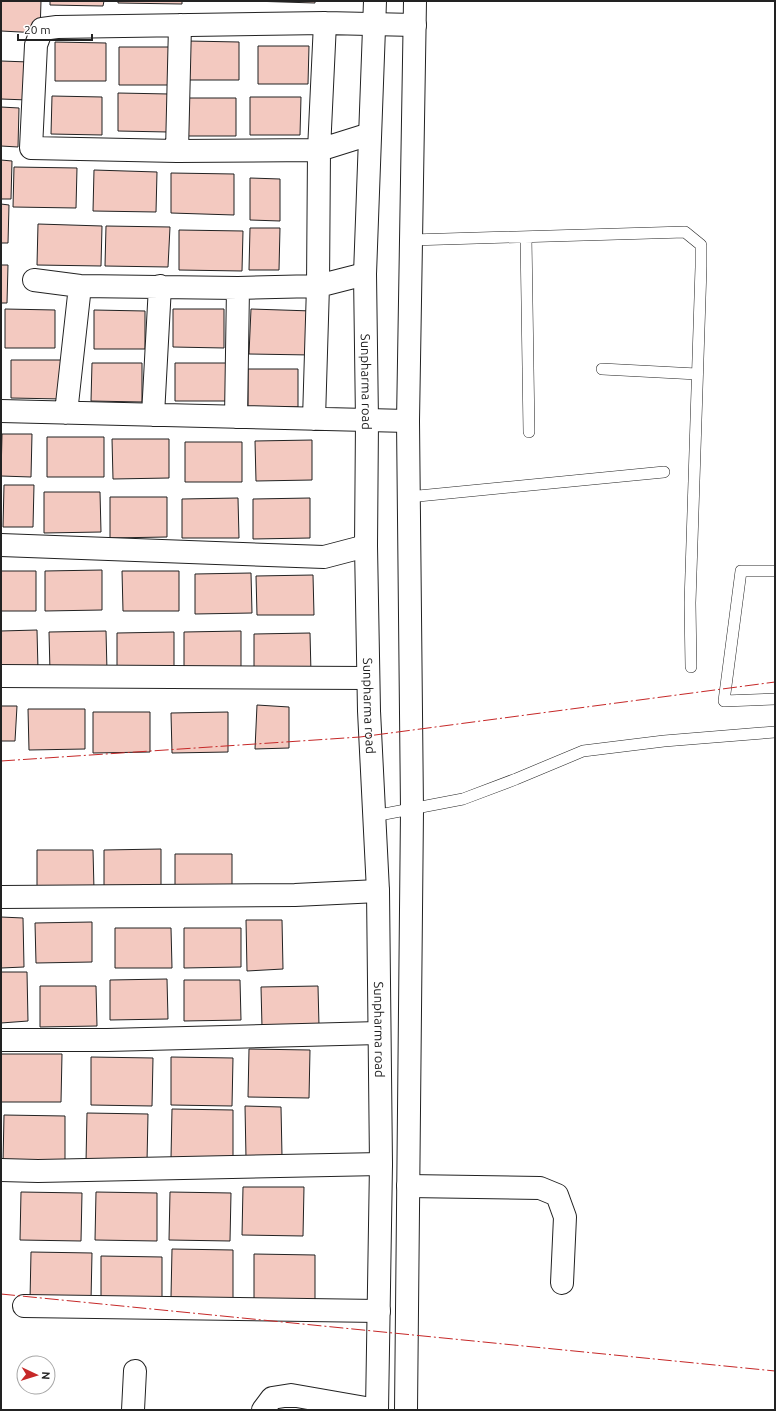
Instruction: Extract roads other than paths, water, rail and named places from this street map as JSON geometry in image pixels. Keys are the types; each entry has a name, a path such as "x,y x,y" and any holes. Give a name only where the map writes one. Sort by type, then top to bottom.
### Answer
{"street":[{"name":"Sunpharma road","path":"375,1 364,274 367,421 366,546 368,678 378,891 382,1164 377,1410"},
{"path":"406,1410 412,810 408,421 415,1"},
{"path":"314,419 318,286 319,150 325,23"},
{"path":"370,134 319,150 177,151 31,148 36,45 42,29 57,27 325,23 415,25"},
{"path":"177,151 180,24"},
{"path":"34,280 80,286 238,288 318,286 364,274"},
{"path":"66,413 80,286"},
{"path":"153,415 160,286"},
{"path":"236,417 238,288"},
{"path":"1,411 408,421"},
{"path":"1,545 324,558 366,546"},
{"path":"1,676 368,678"},
{"path":"1,897 295,895 378,891"},
{"path":"1,1040 107,1040 379,1033"},
{"path":"1,1170 38,1171 382,1164"},
{"path":"408,1186 540,1188 557,1195 565,1217 562,1283"},
{"path":"24,1306 379,1312"},
{"path":"133,1410 135,1371"},
{"path":"264,1410 272,1398 291,1396 377,1410"}],"lane":[{"path":"411,240 685,232 701,245 690,602 691,667"},
{"path":"526,237 529,432"},
{"path":"602,369 697,374"},
{"path":"408,497 664,472"},
{"path":"775,571 741,571 724,701 775,699"},
{"path":"374,816 412,810 463,799 583,751 664,740 775,732"}]}
